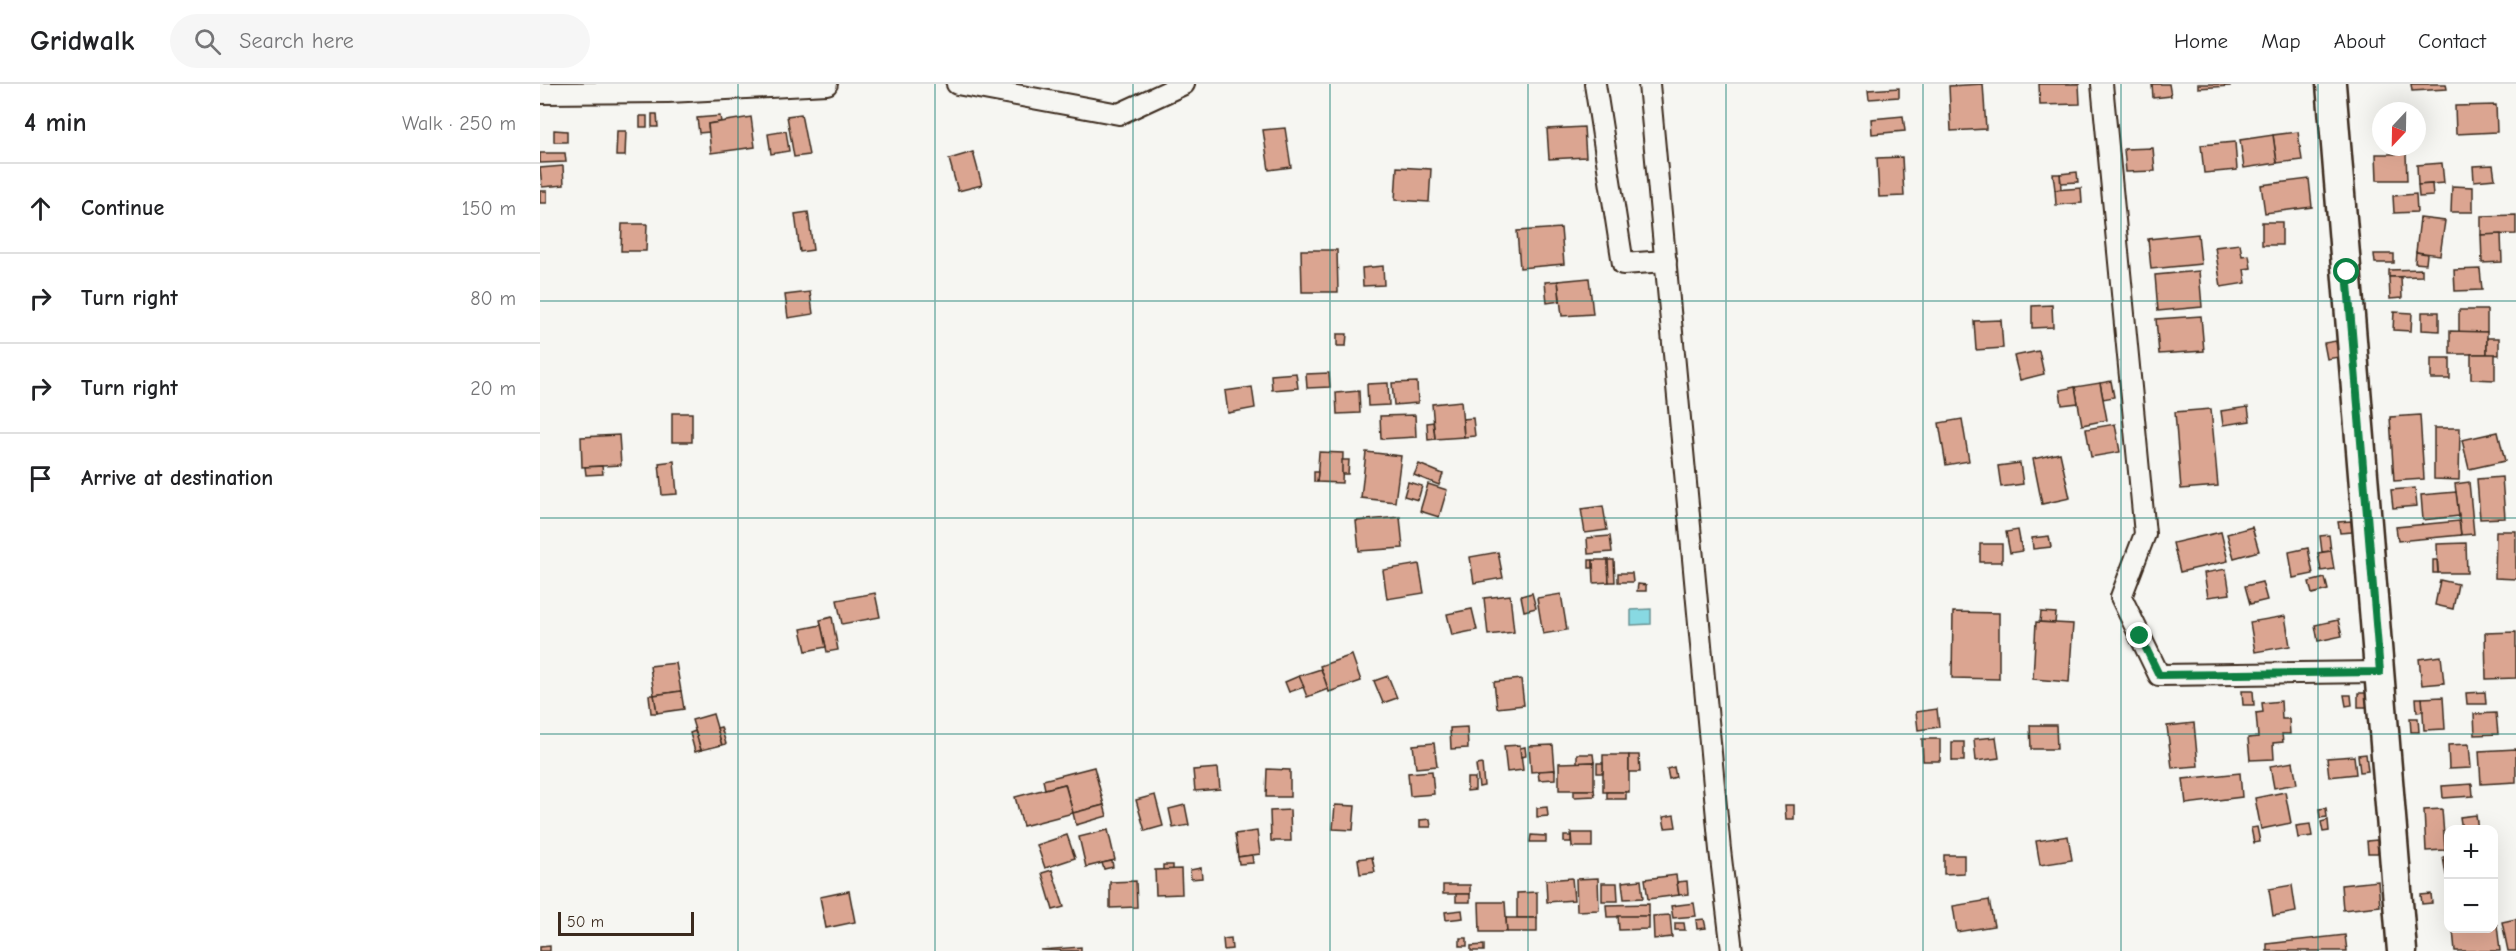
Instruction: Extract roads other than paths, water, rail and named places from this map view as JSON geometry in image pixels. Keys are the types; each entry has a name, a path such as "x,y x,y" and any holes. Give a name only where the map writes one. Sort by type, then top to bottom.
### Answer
{"street":[{"path":"540,93 827,84"},
{"path":"957,84 1119,114 1184,84"},
{"path":"1595,84 1623,264 1666,261"},
{"path":"1649,84 1720,850 1732,951"},
{"path":"2102,84 2145,534 2121,597 2159,675 2380,672"},
{"path":"2331,84 2402,951"}],"water":[{"path":"1651,609 1651,624 1631,625 1631,610"}]}
